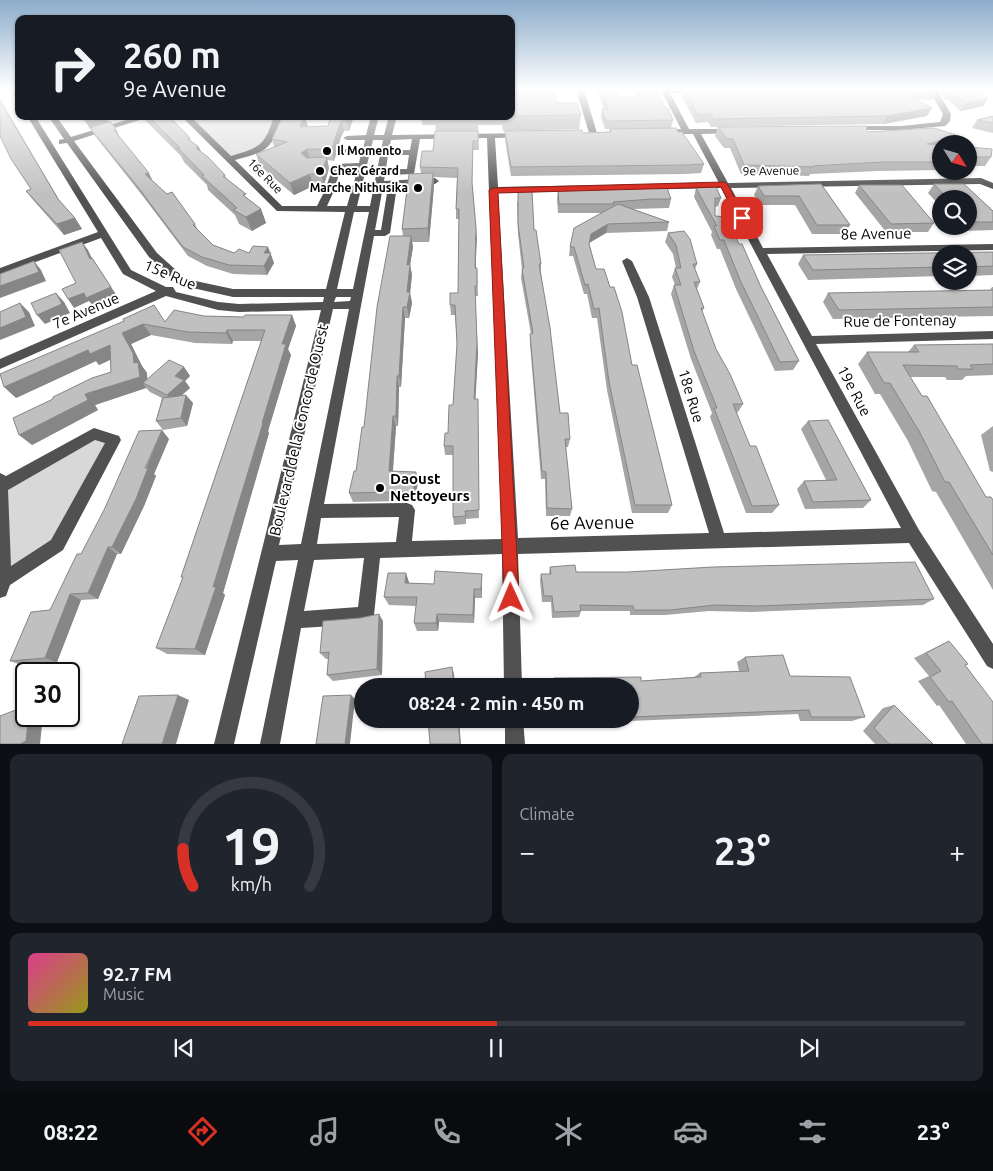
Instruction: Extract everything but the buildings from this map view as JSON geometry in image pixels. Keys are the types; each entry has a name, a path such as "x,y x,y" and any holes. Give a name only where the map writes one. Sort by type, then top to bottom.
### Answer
{"street":[{"name":"15e Rue","path":"36,125 126,272 166,292 199,302 230,307 329,300 357,293"},
{"name":"15e Rue","path":"58,125 152,255 183,282 228,292 329,300 355,305"},
{"path":"49,145 119,125"},
{"name":"16e Rue","path":"194,125 280,209 374,209"},
{"path":"230,159 258,151 270,143 275,125"},
{"name":"Boulevard de la Concorde Ouest","path":"224,744 271,553 350,210 373,125"},
{"name":"Boulevard de la Concorde Ouest","path":"270,744 391,125"},
{"path":"590,125 593,133"},
{"name":"19e Rue","path":"686,125 724,185 913,534 993,660"},
{"path":"842,129 901,128 935,125"},
{"path":"649,132 744,130"},
{"path":"584,133 602,133"},
{"path":"346,138 528,134"},
{"path":"381,172 411,172 416,136"},
{"path":"491,136 510,545 513,678"},
{"path":"342,151 365,151"},
{"path":"384,153 414,152"},
{"path":"327,165 362,166"},
{"path":"320,210 330,190 337,166"},
{"path":"378,184 435,181"},
{"name":"9e Avenue","path":"494,190 981,181 991,184"},
{"path":"369,233 385,233 393,184"},
{"path":"330,190 356,188"},
{"path":"0,272 102,234"},
{"name":"8e Avenue","path":"760,251 993,247"},
{"name":"18e Rue","path":"627,261 643,297 719,541"},
{"name":"7e Avenue","path":"0,364 166,292 183,282"},
{"name":"Rue de Fontenay","path":"807,340 993,335"},
{"path":"94,434 114,440 57,545 2,585 1,483 94,434"},
{"path":"316,511 408,510 403,549"},
{"name":"6e Avenue","path":"271,553 913,534"},
{"path":"294,620 365,615 373,550"},
{"path":"514,728 515,744"}],"shaded area":[{"path":"194,125 275,125 270,143 230,159"},
{"path":"94,434 114,440 57,545 3,580 1,486"}],"place":[{"name":"Il Momento","path":"327,151"},
{"name":"Chez Gérard","path":"320,171"},
{"name":"Marche Nithusika","path":"418,188"},
{"name":"Daoust Nettoyeurs","path":"380,488"}],"route":[{"path":"511,598 494,190 724,185 742,218"}]}
